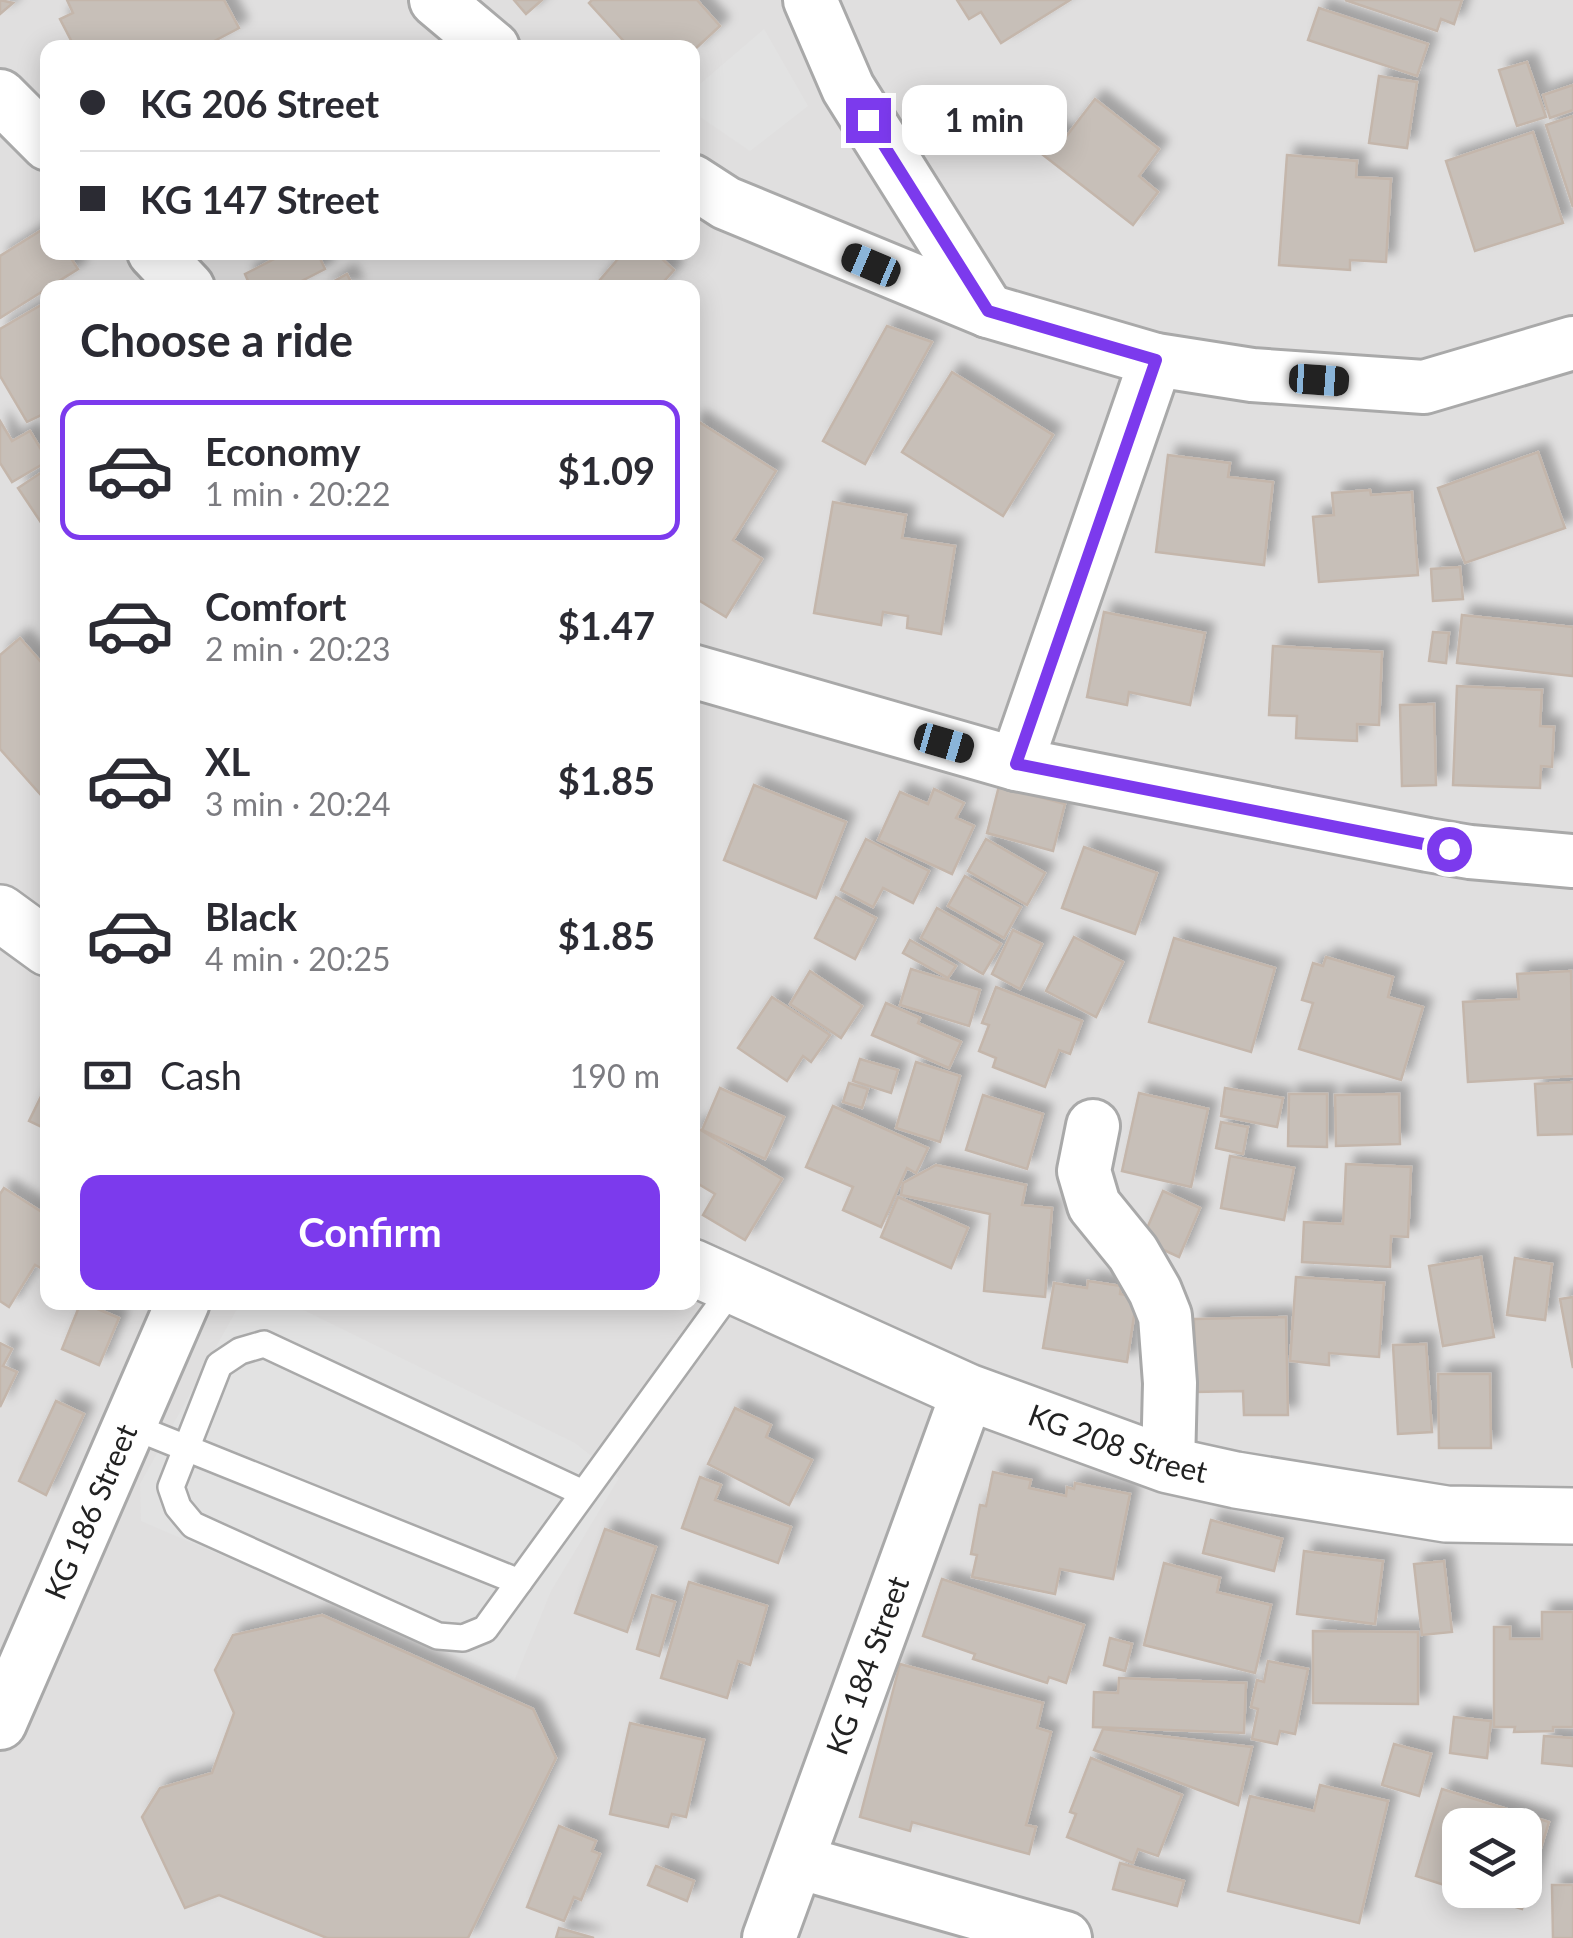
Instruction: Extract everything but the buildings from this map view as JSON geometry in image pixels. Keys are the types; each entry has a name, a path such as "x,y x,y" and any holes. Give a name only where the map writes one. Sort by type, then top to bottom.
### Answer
{"street":[{"path":"436,0 484,40"},
{"path":"810,0 848,88 988,311"},
{"path":"0,96 40,136"},
{"path":"700,186 726,203 988,311 1156,360 1252,376 1424,387 1573,343"},
{"path":"162,260 180,280"},
{"path":"1016,764 1156,360"},
{"path":"700,674 1016,764 1442,848 1573,861"},
{"path":"0,913 40,942"},
{"path":"1093,1126 1084,1171 1094,1205 1132,1253 1165,1316 1170,1383 1168,1465"},
{"name":"KG 208 Street","path":"714,1276 968,1392 1168,1465 1446,1514 1573,1516"},
{"name":"KG 186 Street","path":"0,1722 180,1310"},
{"name":"KG 184 Street","path":"770,1938 968,1392"},
{"path":"798,1862 1065,1938"}],"lane":[{"path":"700,1299 714,1276"},
{"path":"584,1493 264,1344 240,1350 219,1365 171,1487 178,1507 193,1525 438,1636 463,1638 485,1629 584,1493 694,1310"},
{"path":"130,1425 520,1582"}],"shaded area":[{"path":"0,0 1573,0 1573,1938 0,1938"},
{"path":"764,29 808,106 750,151 700,117 700,84"},
{"path":"237,1310 303,1310 575,1443 619,1478 551,1591 514,1681 141,1521 140,1484"}],"route":[{"path":"868,120 988,311 1156,360 1016,764 1449,849"}]}
